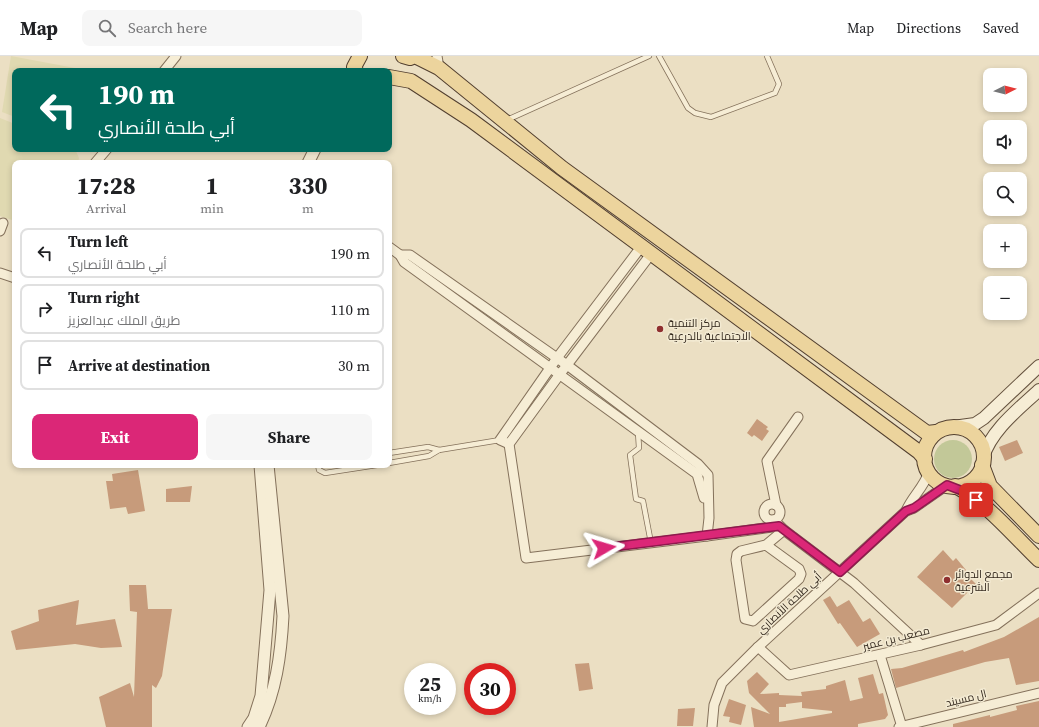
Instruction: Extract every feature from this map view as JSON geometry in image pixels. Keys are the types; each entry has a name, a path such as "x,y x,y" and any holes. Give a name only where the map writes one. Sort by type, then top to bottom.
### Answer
{"main road":[{"path":"354,68 360,56"},
{"path":"402,56 410,58 415,56 438,62 483,103 562,168 927,434 953,427 975,424 984,418 1039,366"},
{"path":"392,78 411,81 471,120 919,452 935,480 965,492 1039,560"},
{"path":"471,120 483,103"},
{"path":"553,181 562,168"},
{"path":"951,486 964,485 978,474 987,446 998,430 1039,390"},
{"path":"953,427 963,428 974,436 982,447 983,461 990,486 1039,536"},
{"path":"927,465 926,447 936,432"}],"street":[{"path":"166,68 176,56"},
{"path":"354,68 357,56"},
{"path":"98,160 104,152"},
{"path":"392,249 400,255 404,262 697,474 709,518"},
{"path":"646,250 557,358 505,442 526,558 707,536 779,525"},
{"path":"505,442 567,365 646,250"},
{"path":"400,255 410,255 567,365 698,464 708,475 709,518 707,536"},
{"path":"0,273 12,277"},
{"path":"766,545 799,569 801,574 799,579 749,622 745,619 736,560 737,554 741,551 766,545 779,525 780,514 776,505 767,461 798,418"},
{"name":"أبي طلحة الأنصاري","path":"906,511 909,504 926,482 927,465"},
{"path":"248,727 261,696 270,590 260,468"},
{"path":"260,727 270,704 281,651 282,634 282,616 268,468"},
{"name":"أبي طلحة الأنصاري","path":"712,727 714,705 722,683 758,647 906,511 914,508 951,486"},
{"path":"776,505 768,504 764,511 767,518 779,525 854,582 921,645"},
{"name":"مصعب بن عمير","path":"758,647 789,675 880,655 996,625 1039,593"},
{"path":"267,632 270,643 274,645 278,644 282,634"},
{"path":"880,655 901,727"},
{"name":"ال مسيند","path":"901,727 1039,693"}],"lane":[{"path":"505,121 649,56"},
{"path":"658,56 688,108 695,113 711,117 775,94 779,84 767,56"},
{"path":"638,431 639,448 630,455 636,499 643,501 650,543"},
{"path":"392,453 428,447 439,450 505,442"},
{"path":"392,462 429,456 439,450"},
{"path":"319,468 325,474 344,468"}],"shaded area":[{"path":"11,56 75,68 12,68 12,116 2,112"},
{"path":"0,118 12,123 12,152 76,152 79,160 12,160 12,220 0,216"}],"green space":[{"path":"953,440 966,446 972,459 966,472 953,478 940,472 934,459 940,446"}],"building":[{"path":"757,419 768,427 766,429 769,431 762,441 754,435 752,437 747,433"},
{"path":"1017,440 1023,453 1005,461 999,447"},
{"path":"138,470 145,511 128,514 126,507 110,509 106,481 113,481 112,474"},
{"path":"192,486 190,502 166,502 166,489"},
{"name":"مجمع الدوائر الشرعية","path":"943,550 953,561 956,558 966,570 964,572 976,584 952,608 917,577"},
{"path":"129,585 146,585 148,609 172,609 162,676 156,688 152,685 152,727 106,727 99,697 130,683 134,697 137,612 130,611"},
{"path":"830,596 837,607 849,600 863,622 870,618 880,634 857,647 840,623 838,624 823,600"},
{"path":"79,600 76,625 115,619 122,647 101,648 75,644 16,650 11,631 39,621 38,610"},
{"path":"1039,617 1039,681 1016,685 1009,658 985,662 896,688 891,669 902,668 963,650 964,652 1004,637"},
{"path":"589,663 593,689 579,691 575,664"},
{"path":"757,672 769,684 760,694 779,693 779,695 802,696 801,692 826,689 826,686 845,680 850,701 863,698 858,678 873,674 879,694 883,693 888,715 885,719 858,724 858,727 754,727 751,707 770,714 749,693 747,681","holes":["802,702 802,708 832,711 832,713 779,722 779,707 786,707 786,704"]},
{"path":"729,699 746,705 741,725 729,722 730,717 723,716"},
{"path":"1039,701 1039,727 953,727 953,724 1017,710 1016,706"},
{"path":"695,708 693,726 677,726 678,709"}],"place":[{"name":"مركز التنمية الاجتماعية بالدرعية","path":"660,329"},
{"name":"مجمع الدوائر الشرعية","path":"947,580"}],"route":[{"path":"604,548 779,526 840,572 906,511 914,508 947,485 955,486 976,500"}]}
